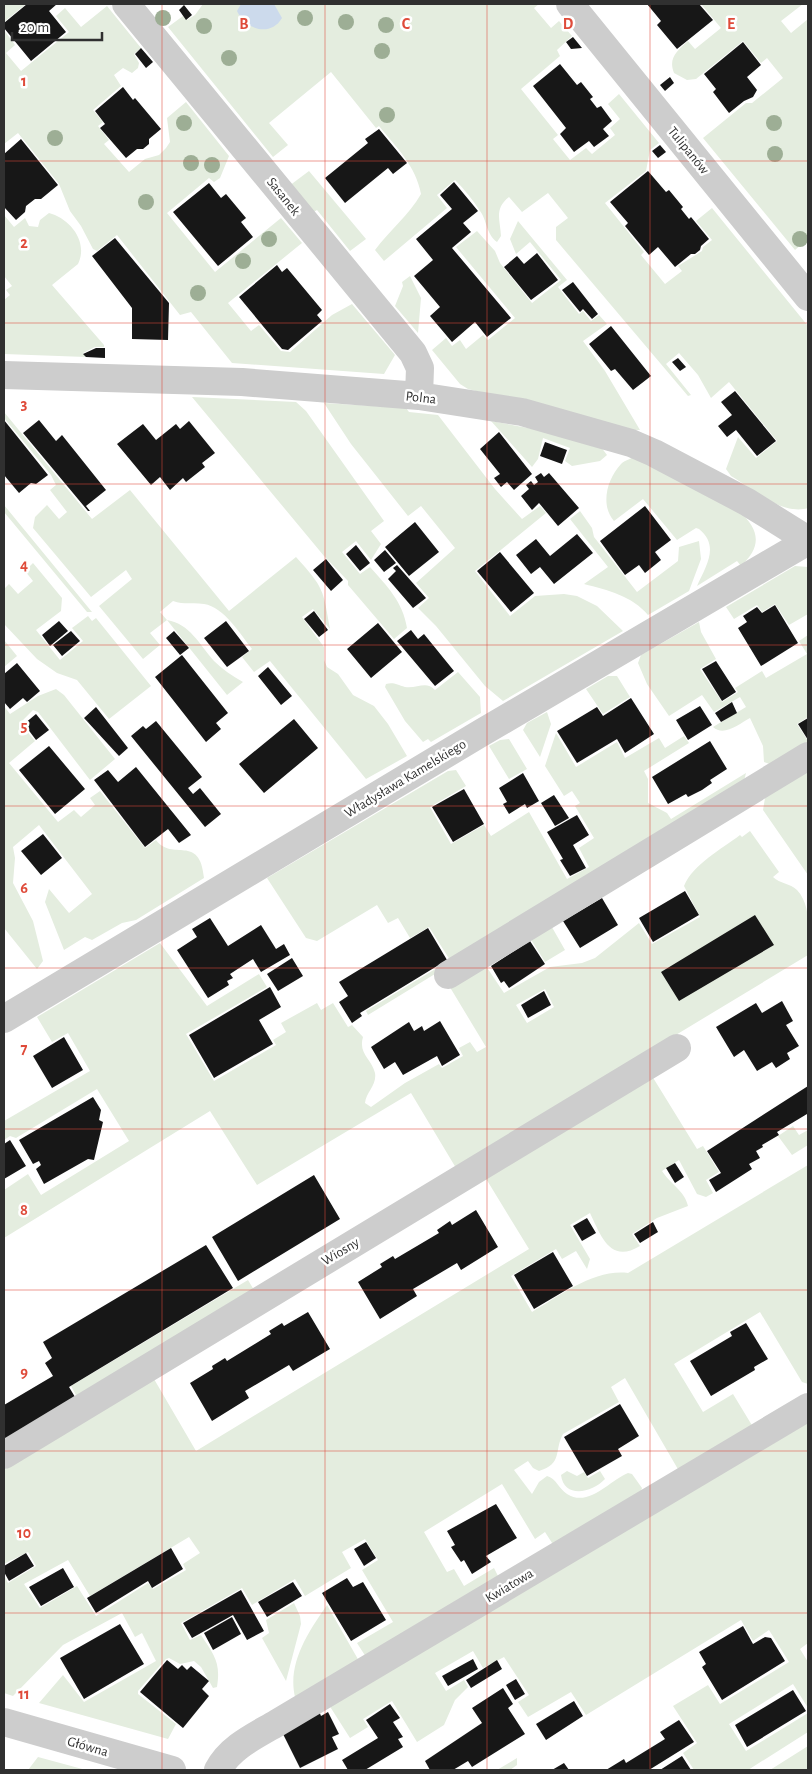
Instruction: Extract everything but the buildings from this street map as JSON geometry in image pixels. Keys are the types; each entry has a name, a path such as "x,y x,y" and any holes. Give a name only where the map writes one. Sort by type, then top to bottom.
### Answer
{"street":[{"name":"Sasanek","path":"126,4 413,353 420,368 419,396"},
{"name":"Tulipanów","path":"570,4 808,296"},
{"name":"Polna","path":"4,375 242,382 419,396 522,412 631,443 747,502 808,541"},
{"name":"Władysława Kamelskiego","path":"4,1019 481,733 808,541"},
{"path":"448,975 808,756"},
{"name":"Wiosny","path":"4,1455 677,1048"},
{"name":"Kwiatowa","path":"218,1770 224,1758 277,1722 808,1407"},
{"name":"Główna","path":"4,1722 172,1770"}],"shaded area":[{"path":"4,4 26,4 4,22"},
{"path":"203,4 539,4 534,8 551,28 559,21 572,36 557,50 560,56 521,89 558,135 553,139 570,160 586,148 592,154 615,135 610,128 620,119 608,104 619,94 659,143 650,150 646,171 605,203 644,252 641,255 665,284 682,271 678,266 702,251 703,247 712,240 696,221 712,208 808,326 808,508 798,509 778,505 731,476 726,469 738,437 756,458 777,441 729,382 711,398 698,375 679,353 666,364 691,395 688,396 556,240 556,227 568,218 548,193 522,212 509,197 504,201 499,215 501,236 497,242 493,239 477,207 455,180 437,195 447,208 384,261 375,250 411,209 421,194 415,175 404,157 379,126 376,128 331,72 269,123 288,145 273,157 168,27 183,16 187,20 195,15"},
{"path":"701,4 803,4 781,21 791,33 808,19 808,239 795,250 703,138 746,103 752,103 783,78 767,58 761,63 743,41 696,79 687,80 674,73 672,63 680,48 688,41 695,49 721,28"},
{"path":"107,6 141,48 134,54 139,63 138,68 132,73 123,68 114,75 121,86 93,110 103,122 98,126 109,140 104,144 129,172 145,159 159,155 166,148 170,142 167,118 186,102 229,156 220,178 214,182 209,178 167,213 215,272 281,218 302,243 228,303 251,331 259,325 281,351 290,352 332,315 352,304 395,355 384,374 232,363 191,312 180,315 117,235 97,251 93,249 81,226 70,211 59,184 18,133 4,144 4,30 15,45 6,53 21,71 69,32 56,16 65,8 81,27"},
{"path":"309,171 366,239 350,251 317,210 312,213 289,186"},
{"path":"49,213 70,225 79,239 81,255 78,264 52,285 104,345 104,347 95,347 83,353 86,357 4,354 4,300 10,295 6,290 12,286 4,276 4,215 14,227 25,218 29,226 38,227 40,220"},
{"path":"518,221 567,280 558,287 579,314 583,311 591,321 599,315 607,324 583,341 605,371 640,430 630,430 468,389 460,384 432,350 446,338 452,346 460,340 466,349 483,335 488,340 515,318 456,247 477,231 495,251 500,263 532,303 561,280 530,242 516,254 510,239"},
{"path":"410,276 421,298 418,333 395,306 403,286 402,282"},
{"path":"192,397 296,402 306,411 384,521 371,531 381,544 371,560 356,541 342,552 360,574 370,567 382,581 398,602 407,628 394,639 348,585 348,581 324,556"},
{"path":"324,403 406,408 409,412 438,415 495,489 522,519 540,506 546,513 475,571 510,616 535,596 564,594 577,596 597,606 623,631 503,701 485,686 436,626 418,608 429,598 416,583 455,548 421,506 408,516 351,444"},
{"path":"4,412 92,519 130,490 229,611 296,557 317,583 324,597 330,629 313,609 302,617 324,647 324,660 327,667 338,674 353,695 374,706 388,724 407,756 366,779 270,661 254,672 242,657 252,649 231,622 211,606 200,603 173,601 160,612 167,620 150,633 160,645 143,659 99,606 132,579 126,570 91,597 33,528 35,517 47,505 59,519 67,512 50,490 56,485 51,475 4,418"},
{"path":"491,421 549,432 601,447 607,455 600,461 572,466 565,461 570,448 543,438 538,459 532,467"},
{"path":"638,455 739,511 746,518 756,538 752,552 741,566 737,561 697,586 707,564 710,549 709,542 699,529 696,528 677,540 643,499 614,521 610,515 606,500 609,484 621,464"},
{"path":"4,505 92,612 87,612 4,512"},
{"path":"580,511 592,528 594,537 637,592 678,561 679,547 699,541 701,559 689,591 648,615 642,608 627,598 611,591 584,584 608,567 570,519"},
{"path":"33,563 62,598 61,611 36,630 60,660 83,641 72,628 88,616 92,621 96,618 151,686 109,719 77,680 57,673 37,659 4,624 4,589 9,584 18,594 33,581 25,571"},
{"path":"795,566 808,567 808,614 789,625 775,604 762,612 757,605 734,619 726,607"},
{"path":"167,620 175,622 188,630 217,664 243,682 227,695"},
{"path":"699,622 701,632 716,659 700,669 722,702 738,692 735,688 762,671 766,678 807,654 799,641 808,635 808,717 797,724 808,741 808,746 775,766 764,762 763,746 750,718 727,730 717,730 713,727 746,707 740,697 714,712 702,695 669,716 647,684 638,663 641,655"},
{"path":"4,640 17,656 4,667"},
{"path":"458,672 480,697 481,713 431,742 428,739 423,742 405,721 385,687 386,684 405,687 428,686 435,690"},
{"path":"608,676 617,676 630,697 603,714 586,689"},
{"path":"56,689 64,695 115,759 90,780 38,712 33,710 20,723 35,741 9,763 58,822 74,810 81,817 95,805 90,798 100,791 145,848 156,840 162,846 170,849 191,852 197,856 201,864 204,878 136,920 122,923 92,940 85,937 64,950 45,902 49,889 69,913 92,894 39,825 13,847 15,858 13,883 33,921 43,961 37,969 4,928 4,706 10,714 38,696"},
{"path":"547,712 551,724 540,757 523,730 527,723"},
{"path":"556,733 576,767 617,742 625,758 659,738 665,748 684,736 689,743 644,771 648,779 648,803 667,813 671,819 746,773 743,785 368,1015 366,1011 450,960 429,927 410,938 398,918 388,923 377,905 317,941 306,938 267,878 448,771 456,770 466,786 430,807 451,844 484,825 491,836 529,812 567,879 589,867 579,848 594,838 575,806 580,803 572,791 564,796 545,766"},
{"path":"509,739 527,769 509,779 489,746 500,740"},
{"path":"808,767 808,875 763,810 766,792"},
{"path":"750,831 779,872 773,877 791,886 802,896 808,920 808,955 456,1168 411,1093 257,1185 210,1111 4,1238 4,1190 28,1174 41,1195 129,1141 97,1089 16,1138 10,1136 4,1140 4,1121 90,1071 68,1033 52,1042 37,1017 160,943 207,1006 259,974 267,987 186,1034 214,1081 276,1045 273,1040 286,1032 281,1023 317,1003 321,1010 333,1003 348,1027 352,1025 363,1037 362,1048 375,1073 374,1081 365,1103 371,1107 405,1083 439,1064 442,1068 463,1056 459,1048 470,1042 477,1052 486,1047 448,984 549,922 565,950 545,962 530,938 486,966 504,993 550,967 582,963 595,958 639,923 652,944 700,917 684,886 688,878 717,851 740,835 742,837","holes":["545,989 554,1007 527,1023 516,1005"]},
{"path":"652,1076 697,1149 703,1146 719,1172 706,1180 713,1193 706,1197 697,1194 679,1160 662,1171 684,1196 688,1206 657,1218 632,1234 640,1246 630,1251 621,1252 614,1250 608,1245 590,1213 570,1225 590,1259 587,1269 576,1251 562,1259 556,1249 511,1276 532,1312 590,1279 615,1273 628,1273 808,1165 808,1384 802,1382 760,1312 674,1364 703,1412 733,1394 753,1427 679,1471 625,1378 611,1387 619,1402 563,1434 557,1456 552,1465 539,1471 533,1468 528,1461 514,1470 532,1494 539,1482 547,1476 553,1479 567,1494 583,1498 599,1491 628,1473 632,1474 642,1488 640,1494 554,1546 545,1532 535,1539 502,1484 424,1532 447,1572 454,1569 464,1586 494,1568 499,1578 366,1657 357,1643 393,1622 362,1570 378,1560 365,1539 342,1552 351,1568 305,1596 295,1579 252,1605 242,1588 181,1623 190,1640 201,1635 213,1654 218,1671 217,1687 213,1688 201,1667 194,1661 180,1664 169,1658 166,1659 138,1691 138,1694 176,1724 168,1739 39,1703 63,1675 84,1702 156,1661 142,1633 135,1637 122,1613 63,1645 13,1696 4,1693 4,1575 8,1583 36,1566 28,1552 4,1564 4,1470 154,1379 196,1451 529,1249 485,1177","holes":["189,1537 200,1553 183,1564 186,1570 153,1589 148,1583 96,1616 77,1586 40,1608 24,1584 68,1560 90,1596"]},
{"path":"793,1126 799,1135 808,1130 808,1145 792,1155 778,1136"},
{"path":"248,1280 254,1290 77,1397 71,1386"},
{"path":"808,1420 808,1643 800,1649 808,1662 808,1708 793,1684 729,1724 746,1751 808,1713 808,1732 748,1770 694,1770 683,1753 697,1743 673,1706 708,1685 720,1704 789,1662 769,1630 753,1641 741,1620 586,1715 571,1692 528,1717 518,1702 529,1695 504,1657 483,1668 473,1651 435,1673 446,1691 464,1680 468,1687 455,1700 444,1725 417,1742 392,1701 363,1719 368,1727 350,1738 329,1705"},
{"path":"567,1471 577,1476 584,1472 588,1478 600,1471 605,1479 593,1488 573,1491 563,1483 561,1475"},
{"path":"294,1603 300,1616 301,1624 286,1681 262,1638 269,1633 266,1620"},
{"path":"327,1605 359,1661 295,1697 294,1672 301,1648"},
{"path":"808,1746 808,1770 770,1770"},
{"path":"38,1757 86,1770 28,1770"},
{"path":"517,1758 517,1765 510,1770 497,1770"}],"water":[{"path":"241,4 274,4 282,18 271,28 258,29 241,17 237,11"}]}
